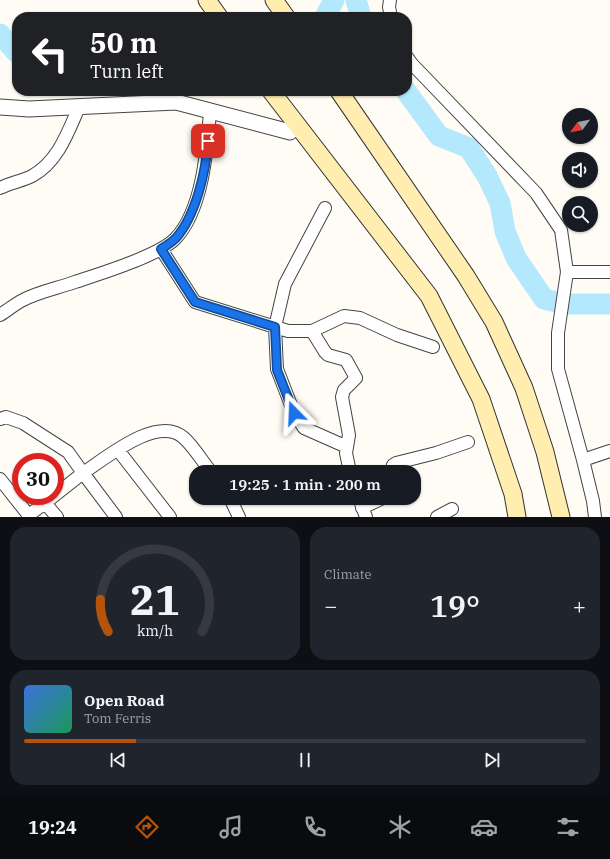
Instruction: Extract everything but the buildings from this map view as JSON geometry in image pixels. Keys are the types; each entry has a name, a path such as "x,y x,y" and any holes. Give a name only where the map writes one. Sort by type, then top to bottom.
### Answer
{"main road":[{"path":"207,0 215,12"},
{"path":"274,0 282,12"},
{"path":"275,96 429,296 481,399 513,494 517,517"},
{"path":"342,96 466,276 494,322 524,388 545,452 561,517"}],"street":[{"path":"390,0 390,12"},
{"path":"412,64 536,193 561,230 567,272 565,295 558,333 558,369 583,460 593,501 595,517"},
{"path":"0,106 29,109 176,102 290,132"},
{"path":"0,188 31,177 48,163 63,146 79,107"},
{"path":"0,315 24,299 102,274 161,249 175,239 184,227 191,213 207,156 210,112"},
{"path":"325,208 285,284 275,327 277,370 294,413 304,428 347,447"},
{"path":"161,249 195,302 288,331 312,331 344,316 355,317 398,335 433,346"},
{"path":"567,272 610,272"},
{"path":"312,331 325,352 328,355 346,360 356,376 355,380 344,390 342,397 349,435 347,447 348,465"},
{"path":"0,418 6,417 23,423 68,452 116,517"},
{"path":"64,488 83,473 140,436 156,431 170,430 184,437 206,465"},
{"path":"393,465 468,442"},
{"path":"118,450 170,517"},
{"path":"583,460 610,451"},
{"path":"0,479 29,516 42,505"},
{"path":"53,505 57,517"},
{"path":"233,505 239,517"},
{"path":"437,517 452,508"}],"waterway":[{"path":"328,12 334,0"},
{"path":"356,0 360,12"},
{"path":"0,34 12,47"},
{"path":"410,96 439,136 469,148 487,176 500,203 505,231 516,258 544,299 565,304 610,304"}],"route":[{"path":"208,141 207,156 197,197 191,213 184,227 175,239 161,249 190,297 195,302 275,327 277,370 294,413"}]}
